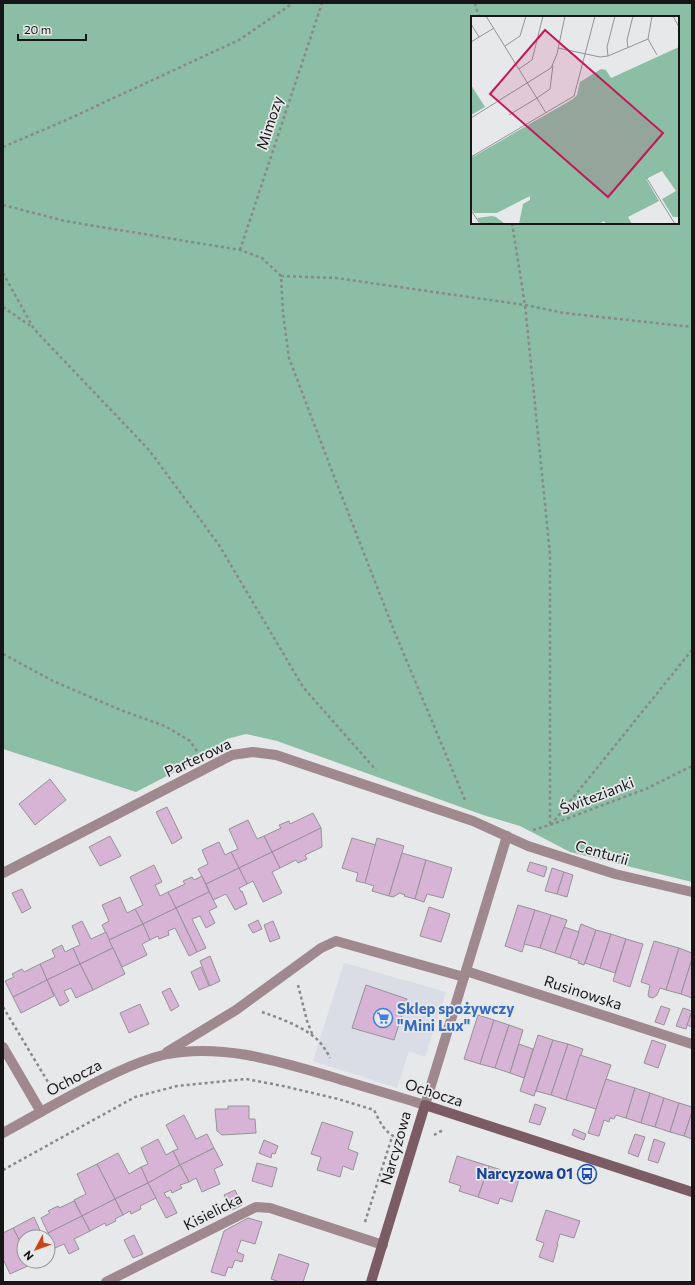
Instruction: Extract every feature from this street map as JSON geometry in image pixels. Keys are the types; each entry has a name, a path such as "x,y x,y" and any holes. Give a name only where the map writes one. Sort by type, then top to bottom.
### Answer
{"street":[{"name":"Parterowa","path":"3,873 232,756 253,752 276,755 473,821 507,836"},
{"name":"Centurii","path":"507,836 528,846 615,874 692,892"},
{"name":"Narcyzowa","path":"371,1282 507,836"},
{"name":"Ochocza","path":"162,1056 236,1010 321,948 336,941 465,974"},
{"name":"Rusinowska","path":"465,974 692,1044"},
{"path":"3,1047 41,1112"},
{"name":"Ochocza","path":"3,1133 88,1086 119,1072 162,1056 184,1052 243,1054 276,1061 425,1105 692,1192"},
{"name":"Kisielicka","path":"106,1282 256,1207 270,1208 383,1245"}],"path":[{"path":"3,147 64,121 239,40 293,3"},
{"name":"Mimozy","path":"240,250 322,3"},
{"path":"475,3 479,16"},
{"path":"3,205 65,221 240,250 262,258 281,276 336,278 525,305 564,313 692,327"},
{"path":"512,224 525,305 550,554 550,825"},
{"path":"3,273 34,329"},
{"path":"281,276 282,313 289,358 392,626 473,821"},
{"path":"3,307 34,329 149,450 219,545 303,687 379,773"},
{"path":"550,825 692,650"},
{"path":"3,654 53,681 123,711 165,726 190,741 209,768"},
{"name":"Świtezianki","path":"507,836 550,825 648,788 692,766"},
{"path":"293,968 307,1021 314,1036"},
{"path":"3,1007 60,1101"},
{"path":"236,1010 259,1011 279,1017 314,1036 324,1046 331,1060"},
{"path":"3,1170 135,1097 177,1086 246,1079 331,1097 374,1110 385,1130 392,1137 413,1143 426,1146 433,1135 442,1130 446,1130"},
{"path":"360,1237 392,1137"}],"shaded area":[{"path":"344,963 446,992 425,1057 409,1051 397,1088 313,1061"}],"green space":[{"path":"3,3 692,3 692,882 570,852 520,826 483,815 277,741 246,734 227,739 192,763 136,792 3,749"}],"building":[{"path":"50,779 66,800 35,825 19,804"},
{"path":"167,807 182,838 172,844 156,812"},
{"path":"313,813 321,828 272,852 264,836 281,828 279,825 289,821 290,824"},
{"path":"248,820 257,839 264,836 272,852 239,868 231,852 238,849 229,829"},
{"path":"321,828 322,847 305,855 307,859 298,863 296,860 280,868 272,852"},
{"path":"110,836 121,856 100,866 89,847"},
{"path":"352,838 376,845 365,883 356,881 358,873 342,868"},
{"path":"377,838 404,846 389,896 372,891 374,886 365,883"},
{"path":"219,842 225,855 231,852 239,868 206,884 198,869 208,864 202,850"},
{"path":"272,852 280,868 272,872 282,893 263,902 253,881 247,884 239,868"},
{"path":"402,853 426,860 415,899 404,896 405,895 400,893 393,897 389,896"},
{"path":"426,860 452,868 443,898 427,894 424,902 415,899"},
{"path":"530,862 547,867 544,877 527,871"},
{"path":"154,865 162,882 155,885 160,896 168,892 176,908 143,924 135,909 143,905 130,877"},
{"path":"239,868 247,884 239,888 241,892 242,891 247,904 235,910 226,894 213,900 206,884"},
{"path":"552,868 564,872 557,894 545,891"},
{"path":"564,872 573,875 567,897 557,894"},
{"path":"202,876 209,892 176,908 168,892 185,884 183,881 192,877 194,880"},
{"path":"22,889 31,908 22,913 12,893"},
{"path":"209,892 217,907 209,911 215,923 206,928 200,916 192,919 206,948 197,952 176,908"},
{"path":"120,897 127,913 135,909 143,924 109,940 102,925 109,921 102,905"},
{"path":"518,905 535,910 522,952 505,946"},
{"path":"429,907 450,914 441,942 420,936"},
{"path":"176,908 197,952 189,956 175,928 168,931 169,935 159,939 158,936 150,940 143,924"},
{"path":"535,910 551,915 540,948 524,944"},
{"path":"551,915 567,920 555,953 540,948"},
{"path":"258,920 262,929 253,933 248,925"},
{"path":"82,921 91,939 106,932 113,948 80,964 73,948 80,945 72,926"},
{"path":"273,921 280,938 270,942 264,925"},
{"path":"143,924 150,940 142,944 147,955 122,967 109,940"},
{"path":"581,924 596,930 584,965 578,963 579,961 570,958"},
{"path":"564,927 579,932 570,958 555,953"},
{"path":"596,930 611,934 600,968 585,963"},
{"path":"611,934 626,939 615,973 600,968"},
{"path":"626,939 643,944 630,987 613,981"},
{"path":"654,941 679,948 666,990 660,988 657,995 653,998 649,997 648,995 650,985 641,982"},
{"path":"62,945 65,952 73,948 80,964 47,980 40,964 55,957 52,950"},
{"path":"113,948 125,974 93,990 80,964"},
{"path":"679,948 692,953 692,959 681,994 666,990"},
{"path":"210,956 220,981 210,986 200,961"},
{"path":"692,959 692,998 681,994"},
{"path":"40,964 47,980 13,997 5,981 14,977 12,974 22,969 24,972"},
{"path":"80,964 93,990 76,998 71,988 64,991 69,1001 60,1006 47,980"},
{"path":"201,967 209,986 199,990 191,972"},
{"path":"47,980 54,996 21,1013 13,997"},
{"path":"366,985 407,999 394,1040 352,1028"},
{"path":"170,988 179,1006 171,1011 162,992"},
{"path":"140,1004 149,1024 129,1033 120,1013"},
{"path":"661,1006 670,1009 664,1025 655,1022"},
{"path":"683,1008 692,1011 686,1029 676,1026"},
{"path":"692,1011 692,1027 687,1025"},
{"path":"478,1015 494,1020 480,1064 464,1059"},
{"path":"494,1020 509,1025 495,1068 480,1064"},
{"path":"509,1025 523,1030 510,1073 495,1068"},
{"path":"538,1035 553,1040 534,1096 520,1091"},
{"path":"553,1040 568,1044 551,1095 536,1091"},
{"path":"652,1040 666,1045 658,1068 644,1063"},
{"path":"519,1044 533,1049 524,1078 510,1073"},
{"path":"568,1044 583,1049 566,1100 551,1095"},
{"path":"580,1055 611,1065 596,1109 566,1100"},
{"path":"606,1079 635,1088 626,1118 616,1115 614,1119 610,1118 609,1122 604,1120 598,1136 588,1133"},
{"path":"635,1088 650,1093 641,1123 626,1118"},
{"path":"650,1093 664,1098 655,1127 641,1123"},
{"path":"664,1098 679,1103 670,1132 655,1127"},
{"path":"679,1103 692,1107 692,1112 684,1136 670,1132"},
{"path":"535,1104 546,1108 540,1125 529,1122"},
{"path":"228,1106 249,1106 249,1119 255,1119 256,1133 222,1135 217,1131 215,1109 228,1109"},
{"path":"692,1112 692,1139 684,1136"},
{"path":"184,1115 196,1139 207,1134 214,1148 180,1165 173,1151 178,1149 166,1125"},
{"path":"322,1122 353,1132 348,1149 358,1153 353,1170 343,1166 340,1177 317,1170 321,1157 311,1154"},
{"path":"574,1129 586,1134 584,1140 572,1135"},
{"path":"635,1134 645,1137 638,1157 628,1153"},
{"path":"158,1139 166,1155 173,1151 180,1165 148,1183 141,1167 148,1164 141,1148"},
{"path":"654,1139 665,1143 658,1163 648,1160"},
{"path":"264,1140 278,1146 275,1154 272,1153 271,1158 259,1153"},
{"path":"214,1148 223,1165 214,1169 220,1184 202,1192 196,1178 189,1182 180,1165"},
{"path":"118,1153 129,1174 141,1167 148,1183 115,1199 97,1164"},
{"path":"457,1156 489,1166 478,1197 459,1191 461,1186 449,1182"},
{"path":"257,1163 277,1168 272,1187 252,1181"},
{"path":"97,1164 115,1199 82,1216 74,1200 86,1194 77,1174"},
{"path":"180,1165 189,1182 180,1185 182,1188 172,1193 171,1190 164,1193 167,1198 169,1197 177,1213 166,1218 148,1183"},
{"path":"489,1166 520,1176 512,1202 500,1198 498,1204 478,1197"},
{"path":"148,1183 156,1198 140,1206 141,1209 131,1214 130,1211 123,1215 115,1199"},
{"path":"235,1190 242,1205 232,1210 224,1195"},
{"path":"115,1199 123,1215 115,1219 116,1221 106,1226 105,1223 90,1231 82,1216"},
{"path":"74,1201 82,1216 56,1229 46,1229 41,1218 50,1213 48,1211 58,1206 59,1208"},
{"path":"546,1210 580,1221 574,1238 560,1234 553,1262 539,1257 544,1243 536,1240"},
{"path":"82,1216 90,1231 74,1239 79,1249 69,1254 64,1244 56,1248 56,1229"},
{"path":"34,1217 39,1229 16,1229 16,1234 13,1228"},
{"path":"248,1218 262,1222 255,1244 241,1240 237,1252 244,1255 242,1262 235,1260 232,1268 228,1267 225,1276 211,1272 224,1231"},
{"path":"13,1228 16,1234 16,1269 21,1269 10,1274 3,1259 3,1233"},
{"path":"134,1235 143,1254 133,1258 124,1240"},
{"path":"279,1254 309,1264 303,1282 280,1282 271,1279"}],"place":[{"name":"Sklep spożywczy \"Mini Lux\"","path":"383,1018"},
{"name":"Narcyzowa 01","path":"587,1174"}]}
